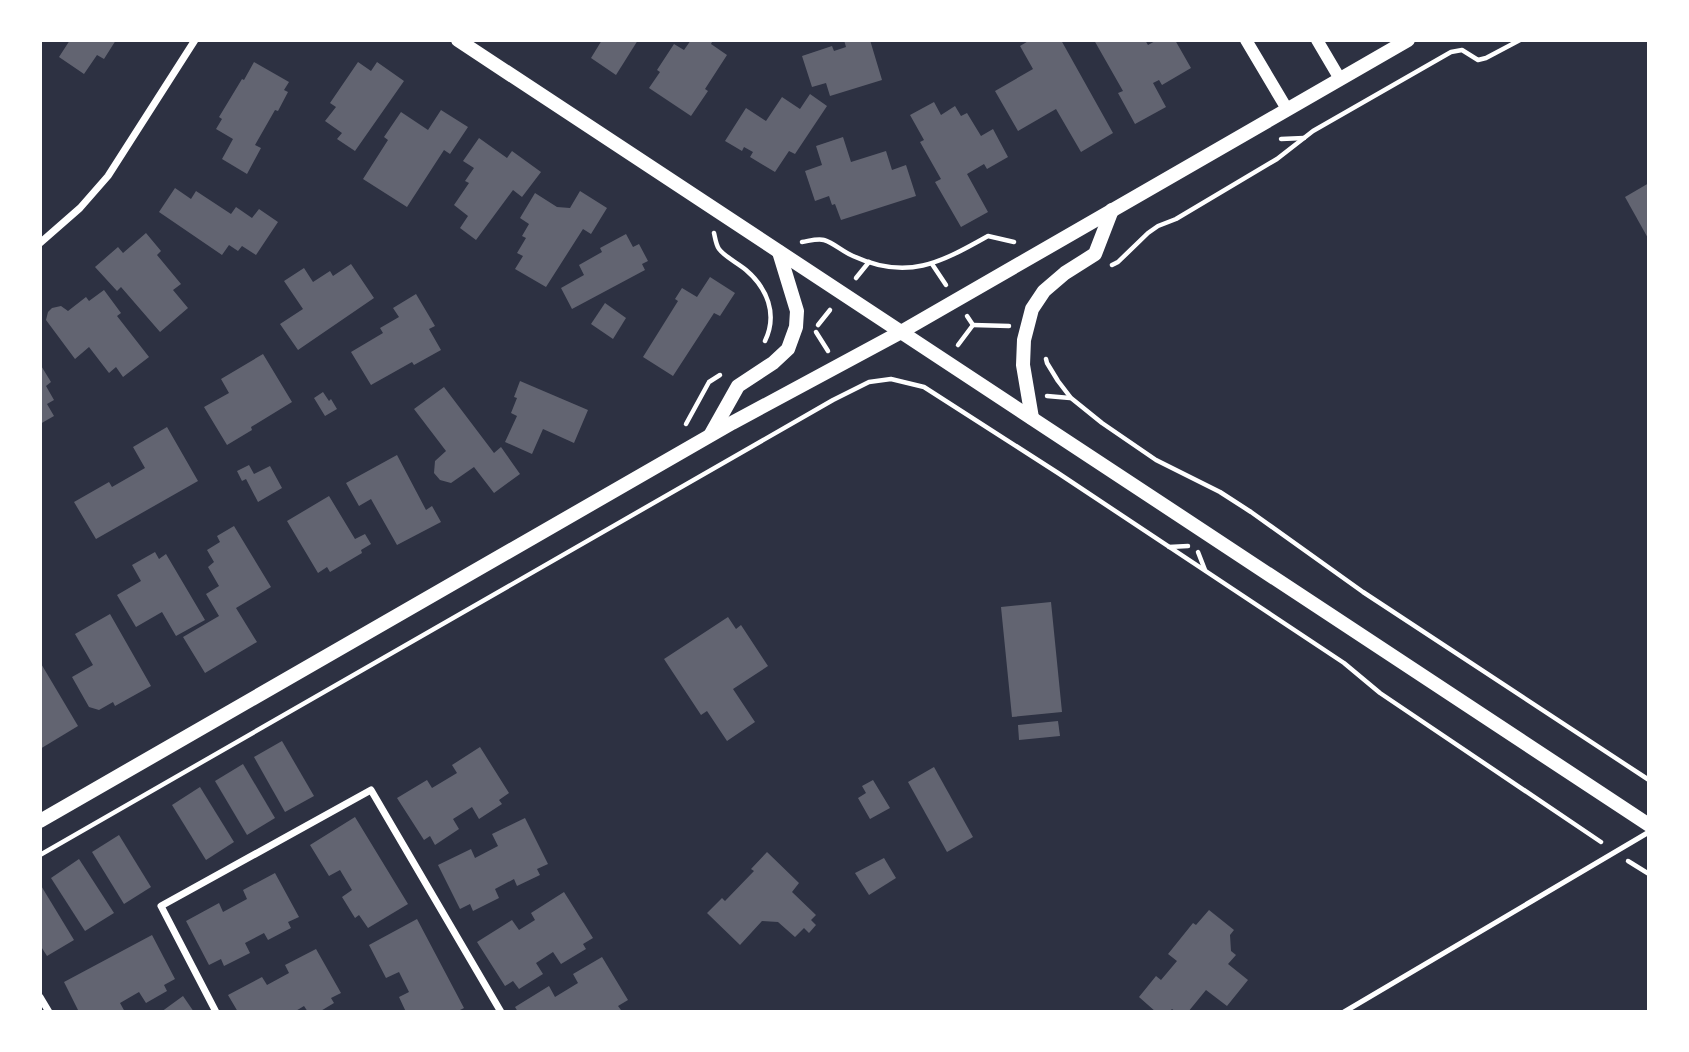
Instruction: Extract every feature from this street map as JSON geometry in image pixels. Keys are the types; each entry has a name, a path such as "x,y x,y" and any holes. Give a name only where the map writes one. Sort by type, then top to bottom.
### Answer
{"main road":[{"path":"458,40 1649,825"},
{"path":"40,821 711,436 901,332 1408,40"},
{"path":"1032,418 1023,365 1024,340 1032,309 1044,291 1065,273 1095,254 1112,210"},
{"path":"711,436 738,386 773,363 788,349 796,327 797,311 779,252"}],"street":[{"path":"40,243 80,208 108,176 195,40"},
{"path":"1246,40 1287,110"},
{"path":"1317,40 1340,79"},
{"path":"216,1012 161,906 371,790 501,1012"},
{"path":"40,997 49,1012"}],"lane":[{"path":"1344,1012 1649,832"}],"path":[{"path":"1109,267 1158,226 1176,219 1277,159 1313,131 1451,52 1462,50 1478,60 1520,40"},
{"path":"809,241 823,239 849,254 879,266 907,268 932,264 988,236 1001,240"},
{"path":"719,249 748,272 767,296 771,322 763,346"},
{"path":"852,391 814,329 869,262"},
{"path":"1046,355 1047,363 1071,398 1102,423 1156,460 1220,492 1251,512 1374,599 1649,780"},
{"path":"688,422 709,382 729,370"},
{"path":"40,855 833,400 869,382 891,379 924,387 1069,480 1344,663 1373,688 1649,874"}],"building":[{"path":"70,40 116,40 104,59 97,55 84,74 59,57"},
{"path":"602,40 638,40 616,75 591,58"},
{"path":"691,40 713,40 711,44 727,55 691,116 649,88 674,44 684,50"},
{"path":"844,40 870,40 882,80 830,96 826,83 812,87 802,56 832,46 834,51 846,47"},
{"path":"1030,40 1061,40 1113,133 1081,152 1056,109 1018,131 995,91 1033,69 1020,46"},
{"path":"1094,40 1145,40 1148,45 1157,40 1175,40 1191,68 1162,85 1159,80 1153,83 1166,107 1135,124 1118,93 1123,91"},
{"path":"254,62 289,82 284,90 288,92 278,111 275,110 255,145 261,148 247,174 222,159 233,139 216,129 222,119 219,117"},
{"path":"358,62 371,71 377,62 404,81 355,151 337,139 342,133 325,121 336,107 330,103"},
{"path":"810,94 827,106 795,154 789,151 775,172 750,157 753,152 744,147 742,151 725,141 746,108 766,121 782,97 800,109"},
{"path":"934,102 941,115 955,106 961,116 967,113 981,136 993,129 1008,157 987,169 984,164 967,174 988,212 961,227 935,182 941,179 920,142 924,140 910,115"},
{"path":"441,110 468,127 450,154 444,150 407,207 363,179 388,140 384,137 401,112 428,130"},
{"path":"843,137 851,162 886,151 892,170 906,165 916,196 841,220 829,196 815,201 805,171 822,165 816,146"},
{"path":"479,138 507,158 512,151 541,172 522,197 513,190 476,240 460,228 468,216 454,205 469,183 465,181 474,168 463,161"},
{"path":"1649,183 1649,240 1625,197"},
{"path":"175,188 191,199 196,191 231,214 236,207 252,218 259,209 278,222 256,255 242,246 238,251 229,245 222,255 159,212"},
{"path":"580,191 607,208 591,234 583,229 546,287 515,269 523,256 517,253 526,238 522,236 529,224 520,218 535,193 557,207 570,208"},
{"path":"146,233 161,251 157,255 181,284 173,290 188,308 160,332 121,287 117,291 95,267 118,247 123,253"},
{"path":"626,234 633,247 639,244 648,261 642,264 645,270 572,309 561,288 584,275 579,265 602,252 600,248"},
{"path":"351,264 374,298 298,350 280,324 303,309 284,281 304,268 313,282 330,271 333,276"},
{"path":"710,277 735,293 720,316 714,313 673,376 643,357 678,301 675,299 682,288 697,297"},
{"path":"104,290 121,313 117,316 149,357 123,377 116,367 109,373 89,347 75,359 46,320 52,308 61,306 68,311 86,297 89,301"},
{"path":"416,294 435,326 429,329 441,350 414,365 412,362 371,385 351,352 383,333 380,328 399,317 393,308"},
{"path":"605,303 626,318 613,339 591,324"},
{"path":"263,354 292,402 227,445 204,407 229,393 221,379"},
{"path":"40,364 51,382 46,386 54,400 47,404 54,416 40,424"},
{"path":"520,381 588,410 574,443 543,429 532,454 505,442 517,416 511,413"},
{"path":"444,387 494,453 501,447 520,474 494,493 474,467 451,483 440,480 434,473 435,461 446,451 414,409"},
{"path":"323,392 337,409 325,416 314,398"},
{"path":"167,427 198,481 96,539 74,502 109,482 112,487 145,468 133,447"},
{"path":"397,455 426,510 432,506 441,522 397,545 371,499 359,506 346,483"},
{"path":"249,465 254,474 270,466 282,488 258,502 246,479 242,481 237,471"},
{"path":"329,496 355,539 365,534 371,544 361,550 362,553 330,572 327,567 318,573 287,521"},
{"path":"234,526 271,587 236,608 257,642 205,673 183,637 219,616 206,594 219,586 208,567 214,562 207,550 220,542 217,536"},
{"path":"155,552 159,559 166,554 205,620 176,636 162,612 136,627 117,595 141,581 132,565"},
{"path":"1051,602 1062,712 1012,717 1001,607"},
{"path":"110,614 151,686 115,706 113,702 99,710 89,707 72,677 93,665 75,634"},
{"path":"728,617 736,629 741,625 768,666 733,689 755,722 727,741 707,711 701,715 664,659"},
{"path":"40,662 78,726 40,749"},
{"path":"1058,721 1060,736 1019,740 1018,725"},
{"path":"282,741 314,796 285,812 254,757"},
{"path":"480,747 509,793 499,800 502,804 479,819 472,807 453,819 459,829 435,845 430,836 424,840 397,798 427,780 432,788 457,773 452,765"},
{"path":"243,764 275,818 247,835 215,781"},
{"path":"934,767 973,837 947,852 908,782"},
{"path":"873,780 890,808 870,819 858,798 866,793 862,786"},
{"path":"200,787 234,842 206,860 172,805"},
{"path":"355,817 408,904 368,928 359,915 355,918 342,897 352,890 340,870 329,876 310,845"},
{"path":"525,818 548,864 537,869 540,875 517,886 514,879 495,889 499,898 473,911 470,904 460,909 438,865 471,849 475,858 498,846 492,834"},
{"path":"119,835 151,887 124,904 92,852"},
{"path":"767,852 799,883 792,892 816,915 811,920 816,925 809,933 804,928 795,937 778,922 762,921 740,945 707,913 722,898 725,901 754,871 751,869"},
{"path":"884,858 896,878 869,895 855,873"},
{"path":"79,859 114,913 85,931 51,878"},
{"path":"275,873 299,917 288,922 291,928 268,940 264,933 245,943 250,953 224,966 221,959 209,965 186,921 219,903 223,912 247,899 243,890"},
{"path":"40,884 74,940 47,956 40,945"},
{"path":"564,892 593,938 583,944 586,949 561,964 553,952 536,963 543,974 519,989 513,981 505,986 477,942 512,920 519,930 535,920 531,913"},
{"path":"1209,910 1234,930 1230,935 1231,951 1236,955 1228,964 1248,980 1227,1006 1206,990 1188,1012 1176,1012 1172,1009 1169,1012 1156,1012 1139,997 1156,976 1161,980 1177,961 1168,954 1193,923 1196,925"},
{"path":"417,919 464,1008 456,1012 406,1012 399,997 409,992 399,972 386,978 369,945"},
{"path":"152,935 175,979 164,985 167,991 146,1003 139,992 120,1003 125,1012 79,1012 64,982"},
{"path":"316,949 341,993 331,998 334,1003 319,1012 308,1012 304,1006 294,1012 238,1012 228,995 262,977 267,985 289,973 285,965"},
{"path":"602,957 628,1000 618,1006 621,1010 618,1012 518,1012 515,1007 549,986 555,997 578,983 573,974"},
{"path":"183,996 194,1012 161,1012"}]}
